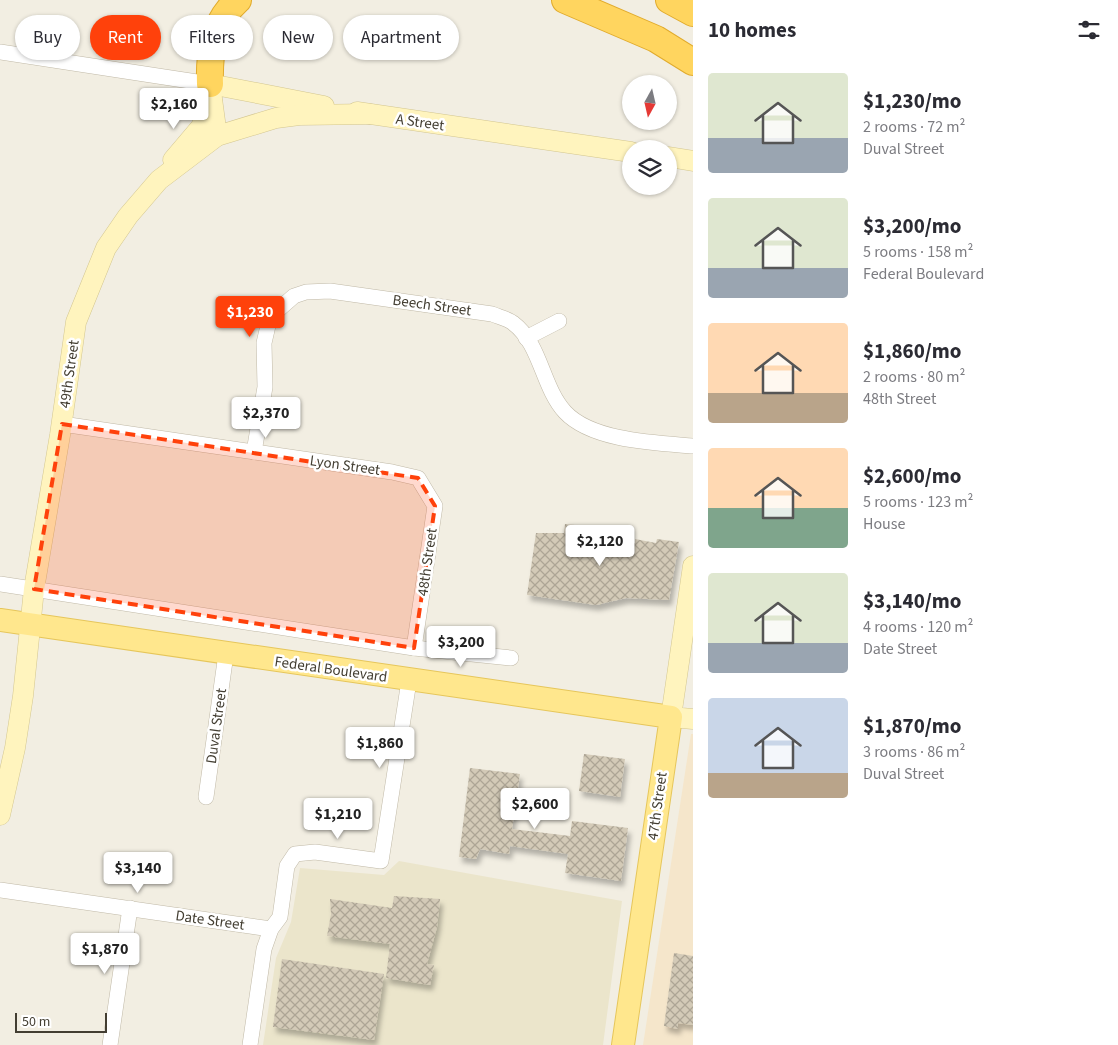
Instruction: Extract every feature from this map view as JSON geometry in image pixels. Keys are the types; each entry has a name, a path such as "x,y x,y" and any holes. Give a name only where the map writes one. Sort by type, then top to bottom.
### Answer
{"highway":[{"path":"211,92 210,58 218,27 227,9 238,0"},
{"path":"669,0 693,13"},
{"path":"560,1 656,39 693,62"}],"main road":[{"name":"Federal Boulevard","path":"0,620 409,681 671,717"},
{"name":"47th Street","path":"623,1045 671,717"}],"street":[{"name":"A Street","path":"0,52 211,92 622,151"},
{"path":"211,92 217,136"},
{"path":"168,173 175,155 201,127 211,92"},
{"name":"49th Street","path":"0,815 15,748 34,589 62,424 76,322 106,248 128,216 168,173 217,136 276,118 299,115 370,114"},
{"path":"677,158 693,161"},
{"name":"Beech Street","path":"254,452 265,387 264,343 270,316 294,296 306,292 330,291 492,314 513,323 526,338 547,385 566,412 585,426 613,436 693,446"},
{"path":"526,338 559,321"},
{"name":"Lyon Street","path":"62,424 409,475 418,478 435,506"},
{"name":"48th Street","path":"414,648 435,506"},
{"name":"47th Street","path":"671,717 693,566"},
{"path":"0,584 414,648 511,658"},
{"name":"Duval Street","path":"206,797 226,654"},
{"path":"250,1045 264,949 272,929 280,917 287,866 294,854 316,852 381,861 409,681"},
{"name":"Federal Boulevard","path":"671,717 693,719"},
{"name":"Date Street","path":"0,890 272,929"},
{"path":"110,1045 130,908"}],"highlighted area":[{"path":"62,424 418,478 435,506 414,648 34,589"}],"shaded area":[{"path":"691,734 693,734 693,1045 643,1045"},
{"path":"399,861 622,901 603,1045 263,1045 276,958 291,922 300,868 384,875"}],"building":[{"path":"565,524 594,527 593,533 608,535 608,539 635,543 635,539 656,543 657,539 679,542 669,600 626,598 596,605 527,595 536,533 564,533"},
{"path":"584,754 625,759 620,797 579,791"},
{"path":"470,768 520,774 512,829 570,836 572,821 628,828 621,881 565,873 568,854 510,846 509,854 480,849 476,859 459,857"},
{"path":"394,896 440,899 437,927 427,964 434,965 430,985 386,978 390,944 327,936 331,914 330,899 392,908"},
{"path":"674,953 693,956 693,1025 678,1023 678,1029 664,1026"},
{"path":"282,959 384,974 374,1040 273,1027"}]}
